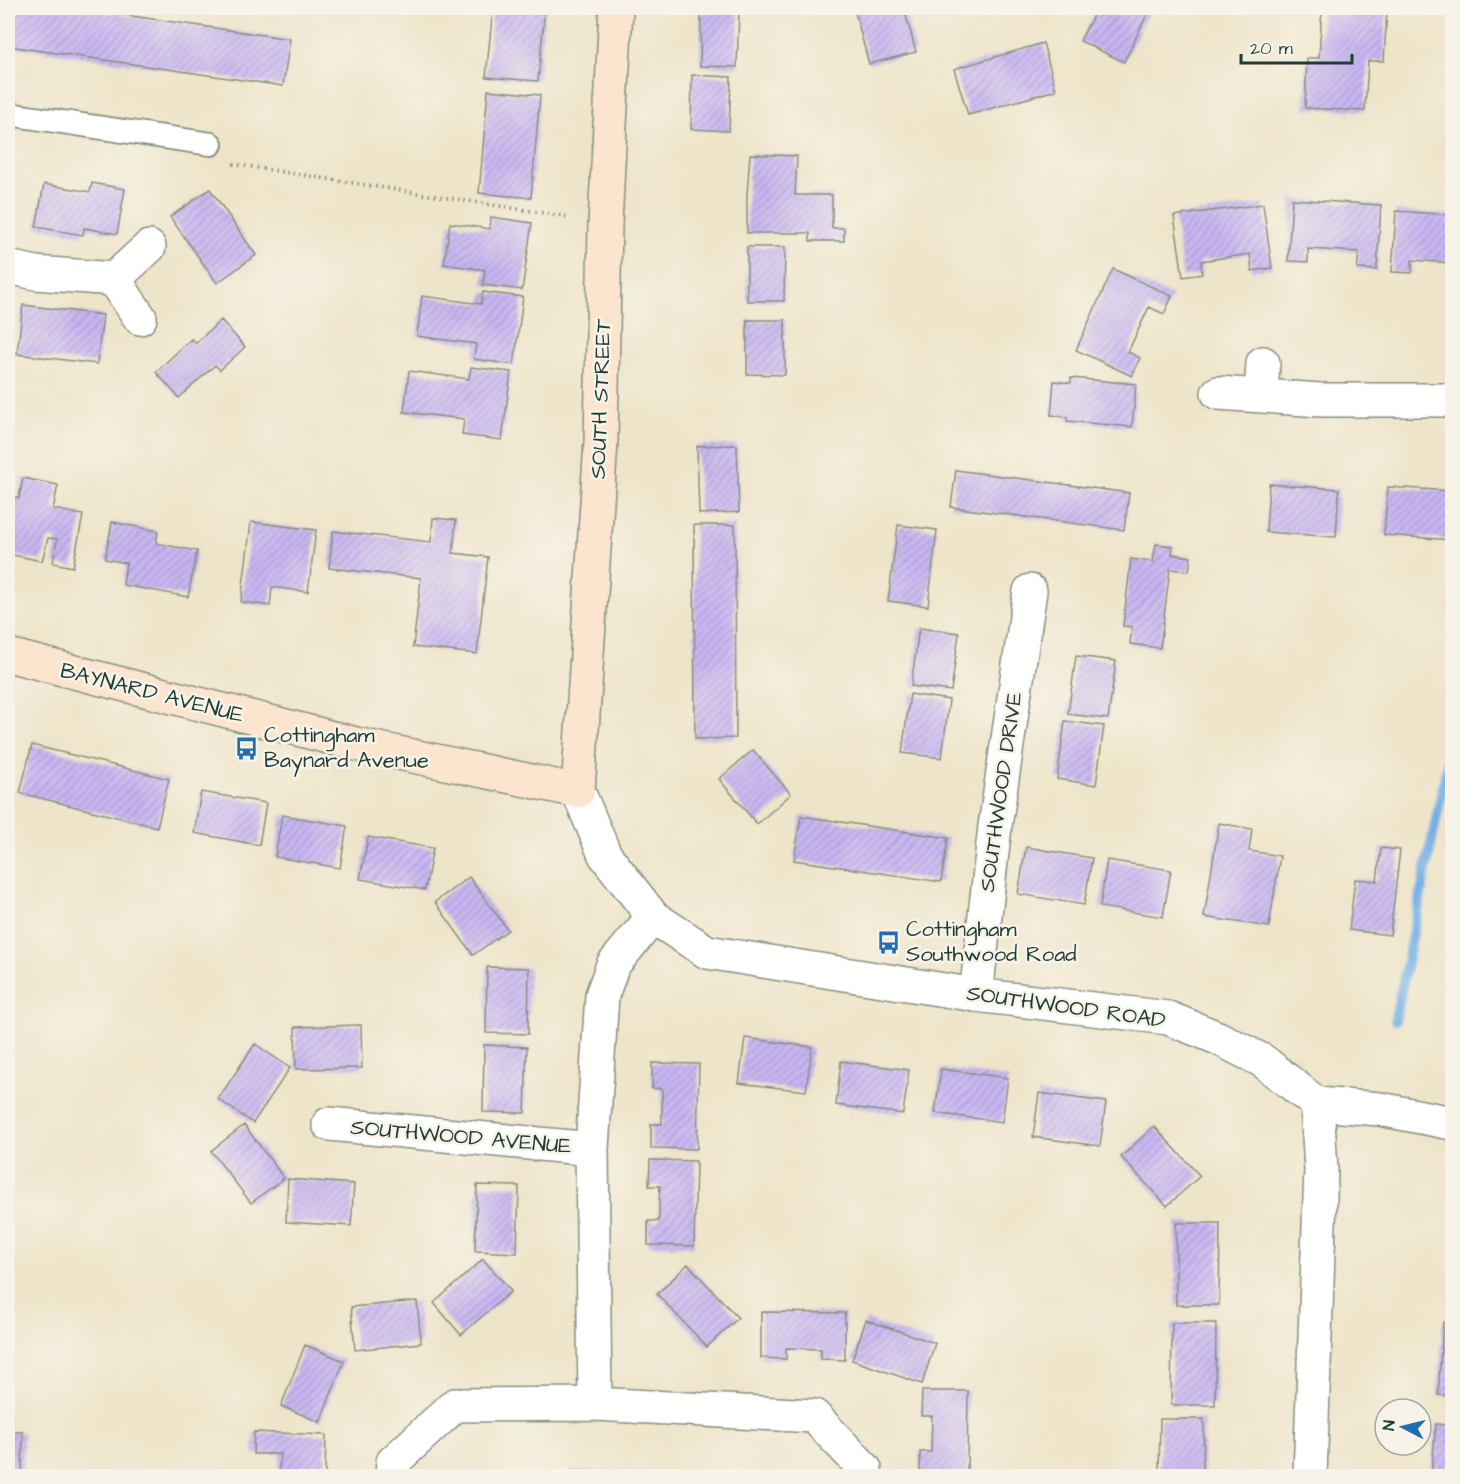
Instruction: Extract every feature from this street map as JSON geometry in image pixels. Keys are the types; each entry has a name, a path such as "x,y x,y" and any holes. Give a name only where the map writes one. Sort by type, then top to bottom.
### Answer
{"main road":[{"name":"SOUTH STREET","path":"578,791 601,442 605,224 616,8"},
{"name":"BAYNARD AVENUE","path":"8,655 356,744 578,791"}],"street":[{"path":"8,267 36,273 114,279 149,247"},
{"path":"114,279 140,318"},
{"path":"1261,396 1263,363"},
{"path":"1218,393 1320,400 1452,400"},
{"name":"SOUTHWOOD DRIVE","path":"976,994 994,826 1030,591"},
{"name":"SOUTHWOOD ROAD","path":"578,791 605,855 653,917 707,952 976,994 1167,1018 1218,1038 1263,1061 1317,1104"},
{"name":"SOUTHWOOD AVENUE","path":"595,1404 592,1149 602,995 614,965 653,917"},
{"path":"1310,1476 1321,1170 1317,1104 1380,1109 1452,1123"},
{"name":"SOUTHWOOD AVENUE","path":"329,1124 592,1149"},
{"path":"392,1476 393,1462 455,1405 595,1404 814,1416 865,1468 865,1476"}],"lane":[{"path":"8,114 212,144"}],"path":[{"path":"233,164 605,224"}],"building":[{"path":"8,8 77,8 290,39 283,86 8,46"},
{"path":"493,8 545,8 538,81 486,77"},
{"path":"854,8 904,8 916,52 869,64"},
{"path":"1097,8 1150,8 1124,62 1080,41"},
{"path":"1322,8 1387,8 1384,61 1368,61 1365,111 1305,108 1307,58 1319,58"},
{"path":"701,11 739,12 737,67 700,66"},
{"path":"1043,43 1056,90 968,115 954,69"},
{"path":"692,75 731,77 729,131 691,129"},
{"path":"488,90 540,95 531,198 479,193"},
{"path":"750,154 797,156 795,195 832,195 832,228 844,228 844,241 810,241 810,233 747,233"},
{"path":"92,183 125,189 117,234 84,228 83,235 36,227 44,184 90,192"},
{"path":"210,189 256,255 217,283 170,217"},
{"path":"1292,199 1381,205 1377,270 1357,269 1359,252 1308,249 1308,262 1288,261"},
{"path":"1263,204 1272,268 1252,271 1250,254 1201,261 1202,274 1183,277 1174,216"},
{"path":"1396,211 1452,215 1452,263 1412,260 1412,273 1392,272"},
{"path":"491,217 532,223 522,290 483,285 485,270 444,264 450,223 490,229"},
{"path":"747,247 785,247 784,301 747,301"},
{"path":"1113,269 1172,296 1164,314 1149,307 1128,352 1140,358 1132,376 1076,350"},
{"path":"483,292 523,297 514,365 474,359 476,344 417,336 422,296 481,304"},
{"path":"23,305 103,315 97,364 17,354"},
{"path":"221,320 245,347 220,370 215,365 179,398 156,372 191,339 196,343"},
{"path":"747,320 785,320 785,375 747,374"},
{"path":"471,367 511,372 502,440 462,435 464,419 404,412 409,371 469,379"},
{"path":"1071,378 1136,384 1132,427 1067,421 1067,417 1051,415 1054,381 1071,383"},
{"path":"737,445 739,512 699,514 697,446"},
{"path":"956,470 1129,493 1124,530 951,507"},
{"path":"23,478 58,485 53,509 83,515 73,567 53,563 57,539 48,538 42,561 8,554 8,496 19,498"},
{"path":"1269,484 1339,489 1336,537 1266,532"},
{"path":"1388,487 1452,491 1452,540 1384,535"},
{"path":"433,518 456,520 453,553 488,557 477,654 413,647 421,578 329,568 333,531 431,542"},
{"path":"112,522 158,531 156,543 197,551 188,597 123,585 126,563 105,559"},
{"path":"251,522 316,530 308,592 272,587 270,606 241,602"},
{"path":"694,525 735,525 736,738 695,739"},
{"path":"898,525 937,530 928,606 888,601"},
{"path":"1156,544 1173,546 1172,554 1191,557 1189,571 1170,569 1160,648 1130,644 1132,627 1123,626 1131,559 1153,562"},
{"path":"919,628 959,633 951,691 911,686"},
{"path":"1076,656 1116,661 1108,719 1068,714"},
{"path":"910,694 949,700 942,758 902,753"},
{"path":"1065,721 1104,726 1096,785 1057,779"},
{"path":"32,745 169,779 157,827 20,793"},
{"path":"753,750 791,794 757,824 719,779"},
{"path":"201,792 266,803 259,845 194,833"},
{"path":"282,815 347,826 340,868 275,857"},
{"path":"801,816 948,838 941,882 794,860"},
{"path":"1219,823 1252,829 1249,851 1280,856 1269,927 1204,917"},
{"path":"368,837 433,848 425,890 360,879"},
{"path":"1026,847 1092,858 1084,905 1018,894"},
{"path":"1381,848 1400,850 1390,935 1349,930 1355,879 1377,881"},
{"path":"1107,860 1171,870 1163,917 1100,907"},
{"path":"469,877 508,930 473,955 435,902"},
{"path":"487,967 529,968 528,1034 486,1033"},
{"path":"361,1025 362,1068 296,1069 295,1027"},
{"path":"745,1038 812,1047 806,1091 739,1083"},
{"path":"255,1044 290,1068 253,1123 218,1099"},
{"path":"484,1045 527,1047 525,1113 483,1112"},
{"path":"841,1061 909,1070 903,1114 836,1105"},
{"path":"652,1063 699,1064 697,1149 651,1148 651,1124 662,1124 662,1089 652,1088"},
{"path":"941,1069 1008,1078 1002,1122 935,1113"},
{"path":"1039,1093 1106,1102 1100,1146 1033,1137"},
{"path":"244,1125 284,1178 251,1203 211,1151"},
{"path":"1154,1126 1200,1176 1167,1206 1121,1157"},
{"path":"650,1160 696,1161 694,1246 648,1245 648,1221 659,1221 660,1186 649,1186"},
{"path":"288,1179 354,1184 351,1226 286,1222"},
{"path":"477,1185 519,1186 517,1253 475,1251"},
{"path":"1176,1223 1220,1223 1219,1305 1176,1305"},
{"path":"483,1259 511,1291 461,1335 434,1303"},
{"path":"688,1264 738,1318 707,1347 657,1294"},
{"path":"417,1301 421,1343 355,1350 351,1307"},
{"path":"761,1312 845,1313 845,1360 821,1359 821,1349 786,1348 786,1359 761,1358"},
{"path":"866,1320 935,1343 922,1384 852,1360"},
{"path":"1443,1322 1452,1323 1452,1396 1438,1395"},
{"path":"1172,1323 1216,1323 1215,1405 1171,1405"},
{"path":"305,1345 344,1361 320,1422 281,1406"},
{"path":"922,1391 968,1391 967,1476 920,1475 920,1452 931,1452 932,1416 921,1416"},
{"path":"1160,1419 1204,1419 1203,1476 1159,1476"},
{"path":"1436,1424 1452,1426 1452,1476 1431,1476"},
{"path":"8,1432 23,1432 22,1476 8,1476"},
{"path":"254,1432 326,1435 325,1476 279,1476 280,1454 253,1454"},
{"path":"572,1471 675,1473 674,1476 572,1476"}],"waterway":[{"path":"1395,1020 1449,757 1452,729"}],"place":[{"name":"Cottingham Baynard Avenue","path":"246,748"},
{"name":"Cottingham Southwood Road","path":"888,942"}]}
